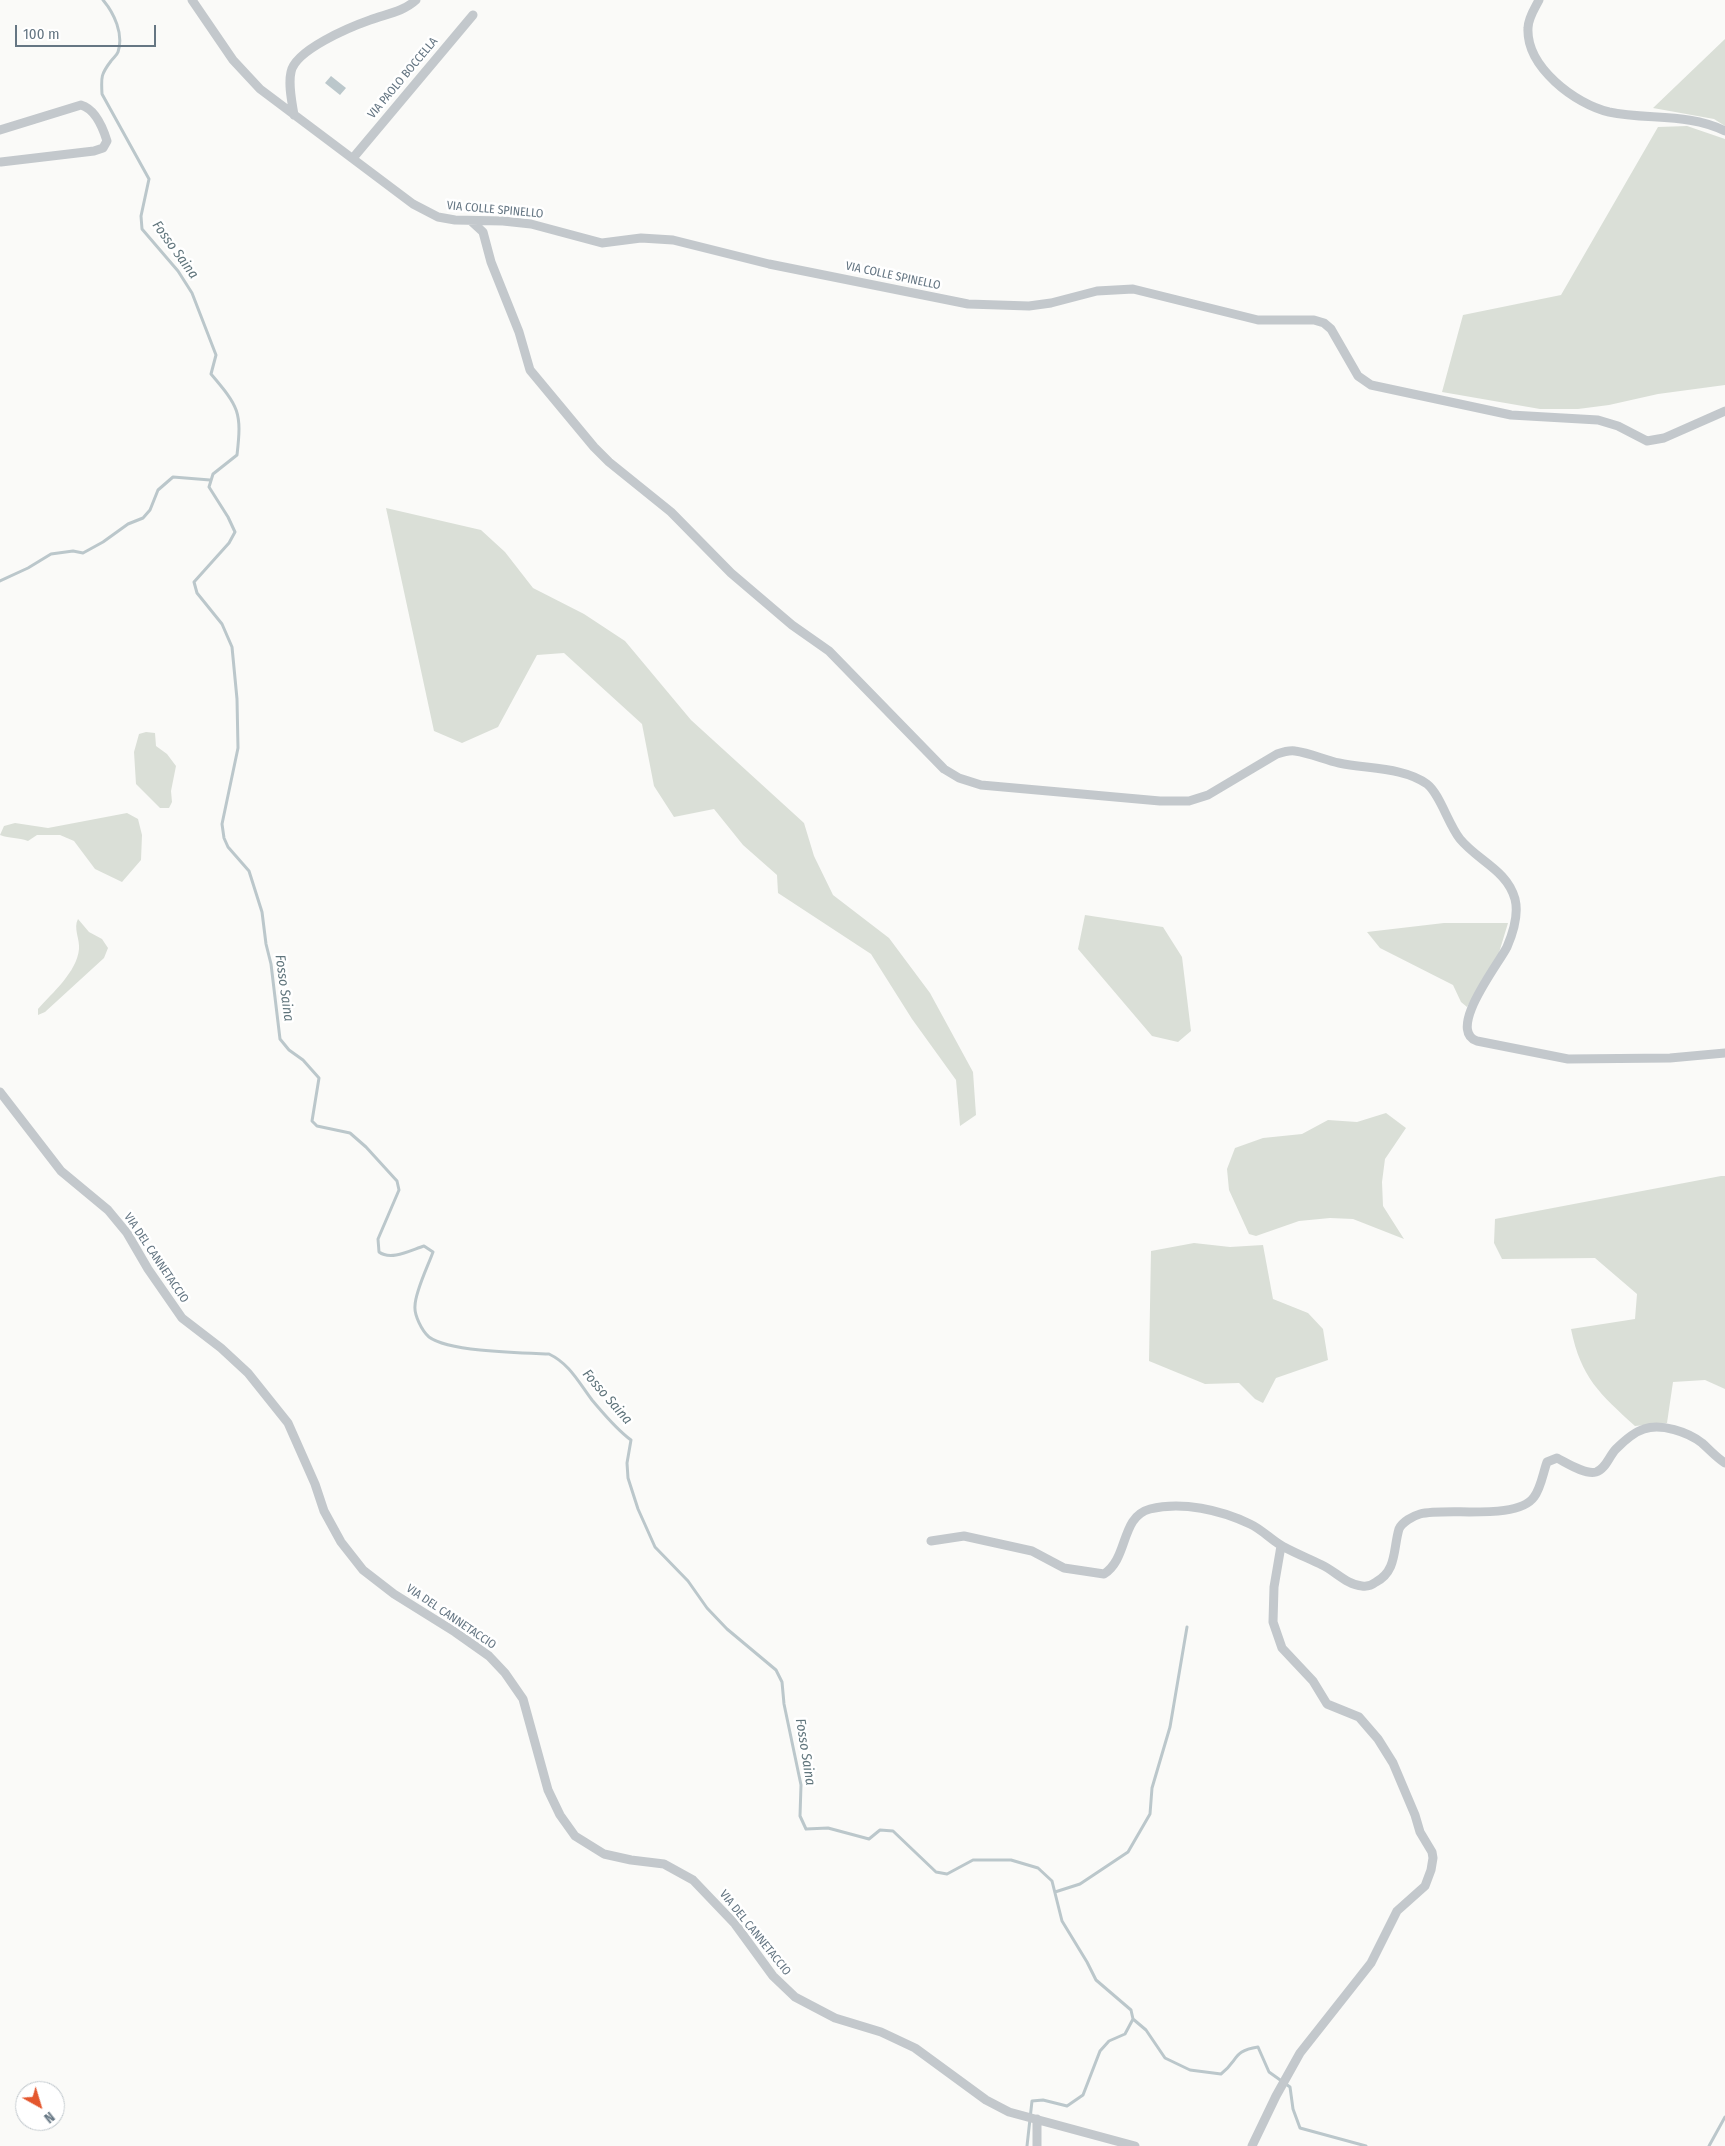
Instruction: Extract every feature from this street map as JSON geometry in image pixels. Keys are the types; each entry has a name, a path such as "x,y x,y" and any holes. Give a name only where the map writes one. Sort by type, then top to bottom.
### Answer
{"street":[{"name":"VIA COLLE SPINELLO","path":"192,0 229,54 267,96 421,210 438,217 471,221 504,221 531,224 605,244 634,238 673,240 770,264 947,300 992,305 1037,305 1097,291 1134,289 1262,321 1318,320 1334,332 1355,372 1368,383 1511,415 1604,422 1618,426 1647,441 1668,437 1725,411"},
{"path":"294,115 290,73 300,57 351,28 402,10 416,0"},
{"path":"1539,0 1528,27 1536,60 1547,75 1580,100 1609,112 1693,121 1725,131"},
{"name":"VIA PAOLO BOCCELLA","path":"352,158 474,15"},
{"path":"0,130 80,105 86,107 93,114 106,141 103,148 94,151 1,162"},
{"path":"471,221 483,232 491,262 519,332 530,370 568,418 605,458 671,512 731,573 792,625 830,651 948,772 964,781 981,785 1172,802 1204,797 1277,754 1290,751 1341,764 1395,772 1414,778 1425,783 1433,790 1448,822 1458,836 1472,851 1505,879 1516,903 1516,915 1509,941 1469,1013 1467,1030 1471,1038 1477,1041 1568,1058 1670,1058 1725,1053"},
{"name":"VIA DEL CANNETACCIO","path":"0,1092 61,1170 108,1210 127,1233 148,1269 182,1318 248,1373 288,1423 315,1484 324,1511 340,1542 363,1570 394,1594 482,1651 505,1673 522,1699 548,1790 560,1815 575,1836 604,1854 664,1864 693,1880 734,1924 773,1976 795,1997 835,2018 881,2032 915,2048 986,2100 1010,2112 1037,2119"},
{"path":"931,1541 964,1536 1032,1552 1064,1568 1104,1574 1118,1561 1129,1528 1138,1515 1149,1509 1189,1506 1250,1524 1275,1539 1281,1546 1323,1565 1354,1584 1363,1586 1371,1585 1383,1579 1391,1567 1400,1528 1405,1522 1420,1514 1449,1511 1483,1513 1521,1506 1533,1499 1547,1462 1552,1459 1556,1458 1590,1472 1596,1472 1605,1466 1611,1454 1632,1436 1644,1429 1658,1427 1689,1435 1702,1443 1713,1455 1725,1463"},
{"path":"1252,2146 1276,2096 1300,2053 1371,1963 1397,1912 1425,1886 1433,1858 1432,1852 1420,1832 1415,1815 1393,1763 1378,1739 1359,1717 1327,1704 1314,1681 1282,1648 1273,1622 1274,1587 1281,1546"},
{"path":"1037,2146 1037,2119 1135,2146"}],"shaded area":[{"path":"1725,39 1725,126 1714,119 1653,108"},
{"path":"331,76 346,88 340,95 325,83"},
{"path":"1687,126 1725,139 1725,385 1658,394 1609,405 1578,409 1540,409 1442,392 1463,315 1561,295 1658,127"},
{"path":"386,508 481,530 505,552 533,588 584,614 625,641 691,720 804,823 814,856 833,895 889,938 930,993 973,1072 976,1115 960,1126 956,1080 912,1019 871,954 778,893 777,875 743,845 714,809 674,817 654,786 642,724 564,653 537,655 498,727 462,743 434,731"},
{"path":"146,732 155,733 156,746 167,754 176,766 171,791 172,802 169,808 160,808 136,784 134,752 139,734"},
{"path":"127,813 138,819 142,835 141,860 122,882 95,869 74,841 60,835 37,835 28,841 0,835 4,826 15,823 48,828"},
{"path":"1085,915 1163,927 1182,957 1191,1031 1178,1042 1152,1036 1078,949"},
{"path":"78,919 89,932 102,939 108,948 104,958 45,1012 38,1015 38,1009 63,982 74,966 79,949 76,926"},
{"path":"1444,923 1508,923 1498,956 1467,1007 1461,1002 1453,985 1380,948 1367,932"},
{"path":"1386,1113 1406,1128 1385,1159 1382,1182 1383,1206 1404,1239 1353,1219 1330,1218 1299,1221 1256,1236 1249,1234 1229,1190 1227,1169 1235,1148 1263,1138 1302,1134 1328,1120 1357,1122"},
{"path":"1725,1176 1725,1389 1705,1380 1673,1382 1667,1423 1635,1426 1602,1394 1586,1373 1575,1346 1571,1329 1635,1319 1637,1294 1595,1258 1502,1259 1494,1243 1495,1219"},
{"path":"1194,1243 1230,1247 1263,1245 1273,1299 1308,1313 1323,1329 1328,1360 1276,1378 1263,1403 1255,1399 1239,1383 1205,1384 1149,1361 1151,1251"}],"waterway":[{"name":"Fosso Saina","path":"103,0 117,24 120,45 117,53 103,73 102,94 149,179 141,216 142,229 178,271 192,293 216,355 211,374 233,403 238,419 237,455 213,474 209,487 235,532 229,543 194,582 197,593 222,624 232,647 237,699 238,748 222,824 224,838 228,847 249,871 262,912 266,944 271,964 280,1039 319,1078 312,1121 317,1126 350,1133 366,1147 397,1181 399,1190 378,1239 379,1252 395,1255 424,1246 433,1252 419,1286 416,1300 415,1310 421,1327 429,1337 453,1346 487,1351 549,1354 568,1368 592,1400 620,1431 631,1440 627,1463 628,1478 638,1509 655,1547 688,1581 707,1608 727,1629 776,1670 782,1682 784,1704 801,1785 800,1816 806,1829 828,1828 869,1839 880,1830 893,1831 936,1872 947,1874 973,1860 1011,1860 1038,1868 1052,1881 1062,1921 1096,1980 1131,2010 1133,2019 1146,2030 1165,2058 1190,2070 1221,2074 1244,2051 1258,2047 1269,2072 1290,2087 1293,2109 1300,2128 1366,2146"},
{"name":"Fosso Saina","path":"0,581 28,568 51,554 73,551 83,553 103,542 128,524 143,518 150,510 158,490 173,477 210,480"},
{"path":"1055,1892 1080,1884 1128,1852 1150,1814 1152,1788 1170,1727 1187,1627"},
{"path":"1027,2146 1032,2101 1043,2100 1067,2106 1083,2095 1100,2051 1109,2041 1125,2034 1133,2019"},
{"path":"1709,2146 1725,2117"}]}
